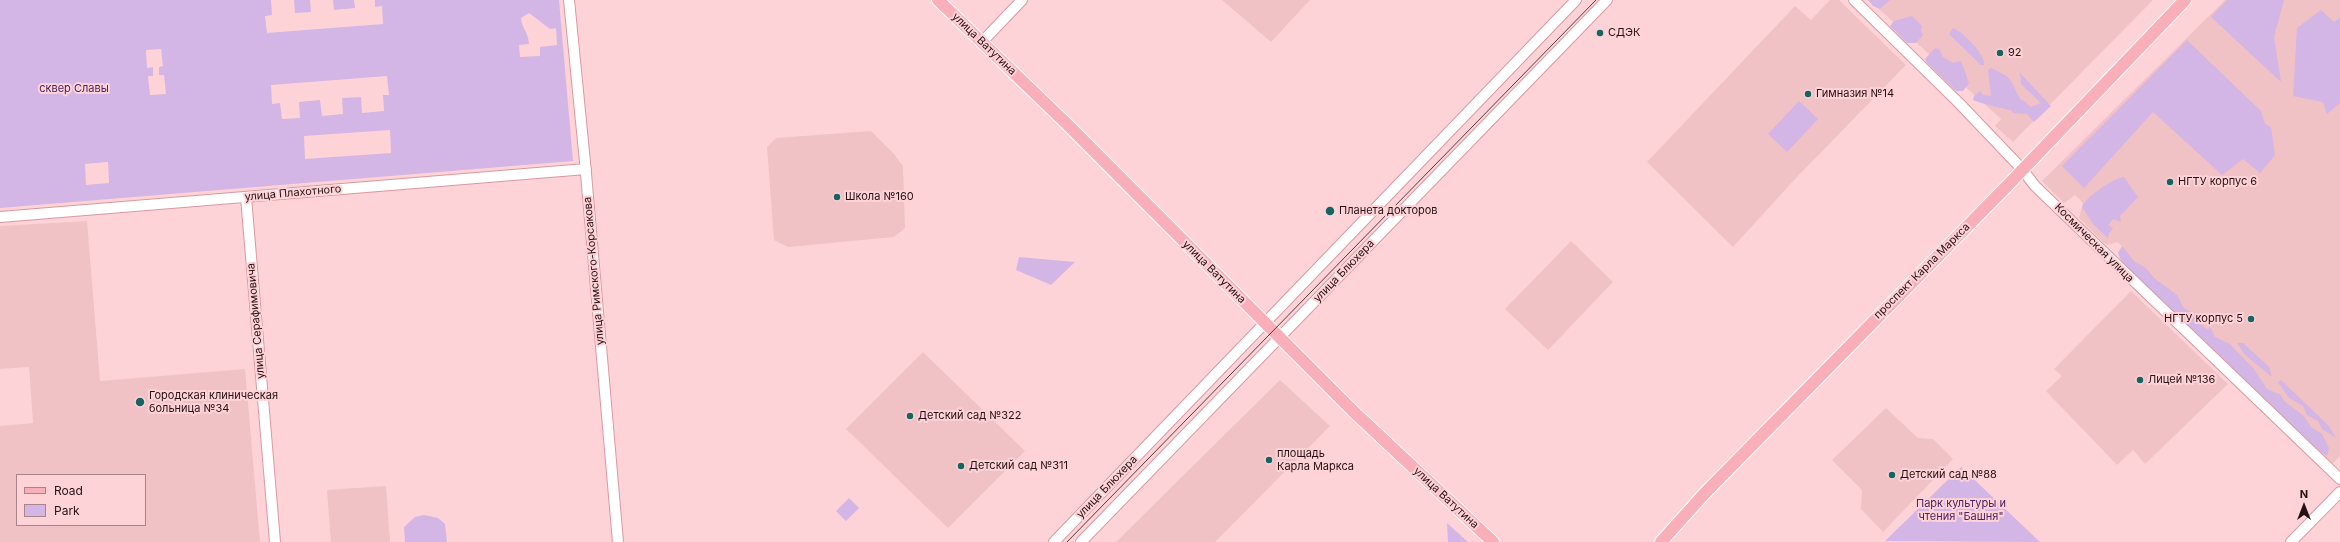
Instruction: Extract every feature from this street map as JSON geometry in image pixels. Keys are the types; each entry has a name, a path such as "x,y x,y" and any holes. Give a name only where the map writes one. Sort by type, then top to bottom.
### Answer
{"main road":[{"name":"улица Ватутина","path":"938,0 1068,125 1354,412 1493,542"},
{"name":"проспект Карла Маркса","path":"1661,542 1705,493 2185,0"}],"street":[{"name":"улица Римского-Корсакова","path":"569,0 586,169 618,542"},
{"path":"982,42 1022,0"},
{"name":"улица Блюхера","path":"1054,542 1576,0"},
{"name":"улица Блюхера","path":"1081,542 1607,0"},
{"name":"Космическая улица","path":"1854,0 2022,169 2035,186 2340,480"},
{"name":"улица Плахотного","path":"0,217 586,169"},
{"name":"улица Серафимовича","path":"246,197 275,542"},
{"path":"2291,542 2340,492"}],"shaded area":[{"path":"1222,0 1310,0 1271,42"},
{"path":"1830,0 1839,0 1906,65 1796,178 1733,247 1647,162 1795,6 1811,20"},
{"path":"1869,0 2153,0 2013,142 1995,126 2001,119"},
{"path":"2225,0 2340,0 2340,456 2332,464 2206,342 2121,251 2122,246 2117,242 2108,245 2104,243 2079,218 2083,203 2075,195 2064,203 2042,181"},
{"name":"Школа №160","path":"871,131 894,154 903,166 905,228 894,237 788,247 774,240 767,147 776,138"},
{"name":"Городская клиническая больница №34","path":"87,221 100,381 245,369 260,542 0,542 0,426 33,423 29,367 0,369 0,226"},
{"path":"1571,241 1613,282 1548,350 1505,309"},
{"name":"Лицей №136","path":"2131,291 2228,384 2145,464 2133,450 2117,465 2046,391 2062,376 2054,369"},
{"path":"923,352 1025,451 948,528 846,429"},
{"path":"1280,380 1330,426 1215,542 1116,542"},
{"name":"Детский сад №88","path":"1886,408 1918,438 1933,439 1953,459 1883,532 1861,509 1862,490 1832,460"},
{"path":"386,486 390,542 331,542 327,490"}],"green space":[{"name":"сквер Славы","path":"0,0 271,0 272,15 265,16 267,33 383,24 382,6 375,7 375,0 559,0 573,161 0,208","holes":["529,13 550,29 556,28 557,45 540,47 540,56 520,57 519,45 529,44 521,18","161,49 163,66 159,67 159,75 164,75 166,94 150,95 148,76 153,76 153,67 147,68 146,50","387,76 389,95 383,95 384,111 362,113 361,97 342,98 343,114 322,116 320,100 299,102 300,118 282,119 280,103 272,104 271,85","390,130 391,153 305,159 304,136","108,162 109,183 86,185 85,164"]},
{"path":"294,0 310,0 311,12 295,13"},
{"path":"333,0 354,0 355,8 334,10"},
{"path":"1868,0 1890,0 1880,9 1873,6"},
{"path":"2227,0 2284,0 2274,37 2281,82 2211,17"},
{"path":"2321,10 2334,22 2340,17 2340,103 2327,114 2323,102 2293,96 2297,28"},
{"path":"1912,16 1922,26 1921,30 1923,35 1916,43 1907,43 1890,26 1894,21"},
{"path":"1953,28 1962,33 1973,44 1982,56 1984,65 1981,65 1949,34"},
{"path":"2187,40 2261,111 2265,124 2271,127 2275,155 2260,173 2243,159 2222,175 2153,112 2084,188 2062,166"},
{"path":"1935,48 1939,49 1943,57 1953,63 1961,61 1969,83 1963,91 1956,91 1927,63 1925,59"},
{"path":"1991,68 2008,77 2021,100 2025,101 2031,107 2041,103 2021,84 2020,73 2051,106 2034,122 2027,114 2013,113 2011,110 1973,100 1974,96 1980,91 1983,95 1991,96 1988,70"},
{"path":"1799,101 1818,119 1787,152 1768,134"},
{"path":"2124,177 2138,197 2120,216 2121,222 2113,219 2108,225 2113,228 2109,233 2108,238 2093,224 2082,207 2089,198 2100,189 2119,178"},
{"path":"2122,246 2135,262 2146,268 2154,278 2177,295 2184,308 2194,314 2200,324 2207,329 2211,328 2215,337 2230,344 2254,369 2267,389 2281,395 2284,401 2304,416 2311,427 2322,434 2329,448 2327,456 2315,448 2308,440 2297,432 2206,345 2166,304 2129,271 2118,253"},
{"path":"1019,257 1075,262 1051,285 1016,270"},
{"path":"2237,343 2243,343 2269,367 2272,377 2245,355"},
{"path":"2281,380 2329,426 2336,438 2322,429 2318,421 2307,415 2303,406 2289,398 2278,382"},
{"name":"Парк культуры и чтения \"Башня\"","path":"1961,467 2040,542 1885,541"},
{"path":"849,498 859,508 846,521 836,511"},
{"path":"424,515 438,518 445,524 447,542 405,542 404,527 415,517"},
{"path":"1447,523 1468,542 1448,542"}],"tram line":[{"path":"1067,542 1596,0"}],"place":[{"name":"СДЭК","path":"1600,33"},
{"name":"92","path":"2000,53"},
{"name":"Гимназия №14","path":"1808,94"},
{"name":"НГТУ корпус 6","path":"2170,182"},
{"name":"Школа №160","path":"837,197"},
{"name":"Планета докторов","path":"1330,211"},
{"name":"НГТУ корпус 5","path":"2251,319"},
{"name":"Лицей №136","path":"2140,380"},
{"name":"Городская клиническая больница №34","path":"140,402"},
{"name":"Детский сад №322","path":"910,416"},
{"name":"площадь Карла Маркса","path":"1269,460"},
{"name":"Детский сад №311","path":"961,466"},
{"name":"Детский сад №88","path":"1892,475"}]}
